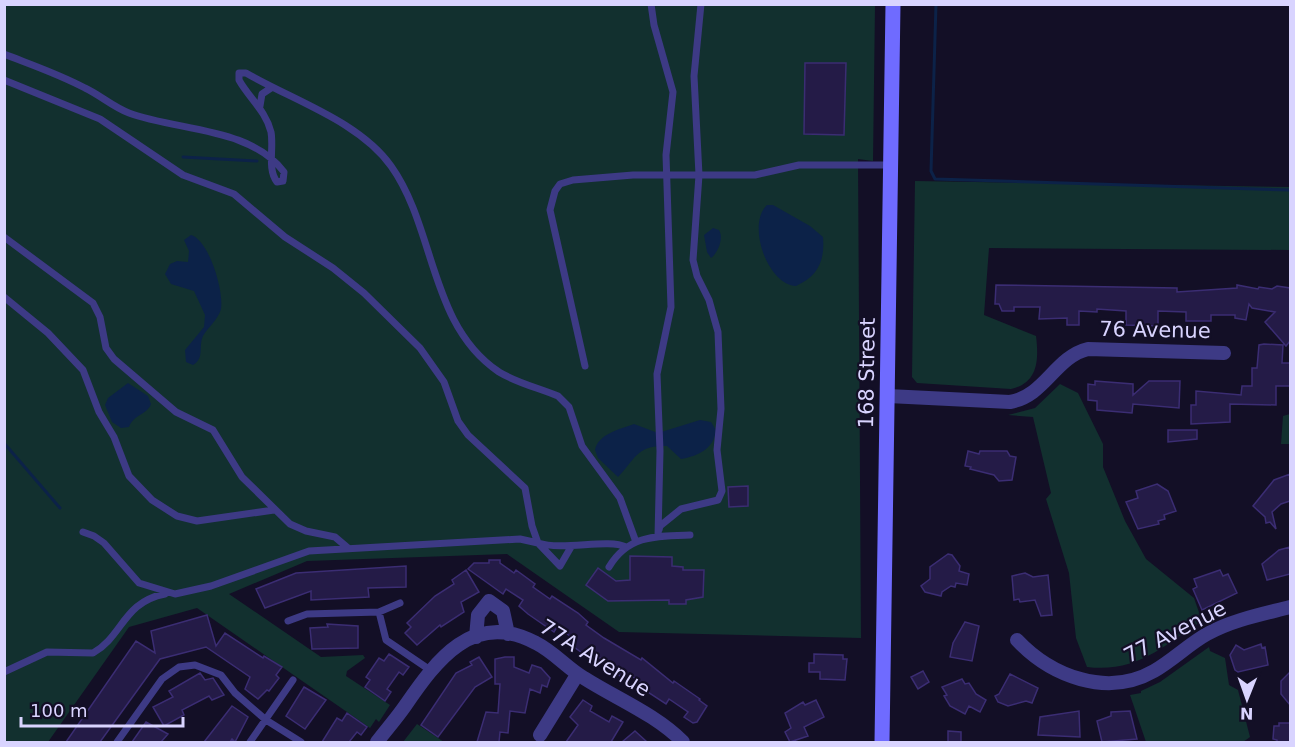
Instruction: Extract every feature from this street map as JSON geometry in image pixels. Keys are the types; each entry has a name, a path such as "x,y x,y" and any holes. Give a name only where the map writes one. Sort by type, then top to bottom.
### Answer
{"main road":[{"name":"168 Street","path":"882,742 893,4"}],"street":[{"name":"76 Avenue","path":"888,396 1010,402 1029,397 1071,356 1088,349 1224,353"},
{"path":"377,742 430,670 451,648 476,637 478,615 489,601 503,611 508,634"},
{"name":"77 Avenue","path":"1017,640 1031,655 1057,671 1088,681 1114,683 1154,671 1200,638 1222,627 1290,607"},
{"name":"77A Avenue","path":"476,637 508,634 537,643 577,675 655,719 683,742"},
{"path":"540,735 577,675"}],"lane":[{"path":"651,4 654,25 673,92 666,146 670,307 657,374 660,432 658,533"},
{"path":"658,533 674,513 718,500 722,491 717,450 721,410 718,332 710,300 697,276 693,260 699,175 694,76 701,4"},
{"path":"4,54 74,82 129,113 185,126 257,149 273,159 268,122 241,85 237,75 242,72 349,127 391,165 406,191 439,285 461,331 479,354 500,372 558,396 569,407 582,446 620,498 636,542"},
{"path":"4,80 100,119 183,175 234,194 285,237 333,268 364,293 420,348 444,382 458,421 468,435 525,488 532,526 538,543 560,566 570,547"},
{"path":"260,109 262,94 271,88"},
{"path":"257,149 267,147 272,141"},
{"path":"585,366 552,222 550,203 560,184 573,180 668,174 755,175 799,165 891,165"},
{"path":"4,237 93,303 100,317 106,348 114,359 176,412 213,430 242,477 274,510 290,524 306,531 335,537 348,548"},
{"path":"4,297 42,327 83,370 99,412 114,437 129,476 152,500 177,516 197,521 274,510"},
{"path":"82,532 104,543 139,583 168,594"},
{"path":"609,567 618,552 658,533 690,535"},
{"path":"4,670 14,669 47,652 93,653 140,605 153,597 182,594 211,586 290,556 348,548 520,539 570,547 609,544 626,547"},
{"path":"288,621 307,614 379,612 400,603"},
{"path":"379,612 382,633 388,643 430,670"},
{"path":"117,742 162,679 171,671 188,665 201,665 221,675 235,693 266,720 302,742"},
{"path":"250,742 293,680"}],"green space":[{"path":"4,5 875,5 873,161 858,159 861,638 619,632 507,554 307,561 229,594 321,657 363,655 365,658 347,671 346,676 390,705 379,722 376,719 370,728 197,608 129,627 48,742 5,742"},
{"path":"915,181 1290,187 1290,250 989,248 984,315 1036,336 1037,362 1032,376 1027,382 1011,389 917,383 912,377"},
{"path":"1060,384 1078,393 1103,444 1103,467 1125,521 1146,559 1194,598 1202,621 1149,656 1121,666 1087,667 1076,638 1069,573 1046,499 1051,493 1033,417 1008,415 1035,408"},
{"path":"1290,414 1290,444 1281,444 1283,416"},
{"path":"1209,647 1210,651 1225,658 1229,685 1238,690 1250,737 1243,742 1146,742 1130,695 1141,693 1160,682"},
{"path":"417,724 444,742 403,742"}],"water":[{"path":"767,205 773,205 810,226 823,237 823,253 818,267 810,278 796,286 786,283 777,276 763,253 759,226 761,214"},
{"path":"713,228 719,230 721,241 711,258 707,252 704,235"},
{"path":"191,235 204,246 214,267 221,301 220,313 203,336 199,359 193,365 186,362 185,350 204,327 205,315 194,291 171,284 165,274 170,264 177,261 188,262 189,251 184,240"},
{"path":"128,383 148,396 151,404 147,410 134,419 129,427 121,428 112,422 105,405 108,398"},
{"path":"700,420 711,422 716,430 715,437 704,451 687,458 681,459 667,446 649,448 638,454 618,477 598,458 595,450 597,444 605,436 634,424 658,433"}],"building":[{"path":"805,63 846,63 844,135 804,134"},
{"path":"996,285 1177,288 1177,292 1237,288 1237,285 1258,289 1259,287 1272,289 1277,286 1290,288 1290,341 1286,346 1265,322 1275,312 1252,308 1249,304 1246,320 1235,318 1235,315 1211,315 1211,321 1186,321 1186,312 1158,311 1158,326 1126,325 1126,311 1097,309 1097,312 1079,311 1079,325 1067,325 1067,318 1039,319 1040,307 1014,307 1014,311 1002,311 999,304 995,304"},
{"path":"1259,345 1283,345 1282,363 1290,363 1290,386 1276,386 1276,405 1230,404 1230,422 1191,424 1191,405 1196,405 1196,391 1241,395 1242,386 1252,386 1252,368 1257,368"},
{"path":"1095,381 1133,384 1133,395 1149,381 1180,381 1179,408 1133,404 1132,413 1097,410 1097,401 1088,400 1088,384 1095,385"},
{"path":"1168,430 1197,430 1197,439 1168,442"},
{"path":"968,451 979,454 980,451 1007,451 1010,456 1016,457 1012,480 999,481 994,475 965,466"},
{"path":"1290,474 1290,501 1281,504 1272,512 1276,529 1270,522 1266,523 1265,517 1253,506 1274,480"},
{"path":"1157,484 1168,491 1176,511 1164,515 1165,519 1158,521 1159,524 1138,529 1126,502 1138,498 1136,491"},
{"path":"748,486 748,506 729,507 728,487"},
{"path":"1290,547 1290,574 1267,580 1262,564 1279,550"},
{"path":"948,554 952,555 960,566 959,571 969,574 967,585 956,583 955,587 951,586 942,592 941,596 925,592 921,586 930,579 930,567"},
{"path":"630,556 672,557 672,566 683,567 683,570 704,570 703,597 686,600 686,604 669,604 669,600 608,601 586,585 598,568 616,581 630,580"},
{"path":"489,560 500,560 500,563 514,573 516,570 535,584 533,587 550,599 552,596 578,613 588,622 586,625 604,638 641,660 642,658 673,683 674,681 700,699 707,706 697,722 693,723 684,717 688,712 669,699 666,704 643,689 646,686 630,675 627,680 606,668 609,664 592,653 589,658 570,644 574,639 557,627 554,632 528,614 519,606 523,600 506,589 503,594 468,569 474,563 489,563"},
{"path":"406,566 406,587 368,588 369,597 311,600 311,591 265,608 256,589 296,573"},
{"path":"466,570 479,592 461,602 464,612 441,627 440,625 417,645 405,633 411,627 407,623 435,596 454,584 452,580"},
{"path":"1220,570 1223,576 1228,574 1237,593 1202,610 1193,589 1197,587 1194,579"},
{"path":"1025,573 1033,577 1048,575 1052,615 1041,616 1035,600 1020,602 1019,599 1014,600 1012,576"},
{"path":"207,615 216,646 225,633 263,658 264,656 282,667 276,675 279,678 269,691 267,690 258,699 245,689 250,677 206,647 160,659 100,742 66,742 136,641 155,653 151,631"},
{"path":"965,622 979,626 972,661 950,657 953,643"},
{"path":"327,624 358,626 358,648 312,649 310,628 328,627"},
{"path":"1261,644 1262,648 1265,647 1268,665 1238,672 1235,670 1230,655 1236,645 1244,650"},
{"path":"389,654 409,667 403,675 399,672 387,689 391,692 385,701 365,687 370,680 366,677 379,658 384,661"},
{"path":"814,654 843,655 843,659 847,659 845,680 820,679 820,672 809,672 809,663 814,663"},
{"path":"479,657 492,677 475,687 438,737 421,725 456,673 472,665 470,662"},
{"path":"514,657 514,667 529,673 532,665 541,668 550,678 547,687 542,685 540,693 530,689 525,713 510,711 508,733 500,732 499,742 477,742 486,712 498,713 500,684 495,684 495,659"},
{"path":"923,671 929,682 918,689 911,677"},
{"path":"1290,672 1290,705 1281,694 1281,681"},
{"path":"200,673 205,680 213,678 224,695 212,700 209,696 182,710 184,715 164,726 153,707 173,697 169,691"},
{"path":"1010,674 1038,688 1032,703 1026,701 1008,706 998,702 995,696 999,694"},
{"path":"962,679 965,684 969,683 976,694 986,700 980,712 969,706 965,714 950,706 944,696 947,695 942,687"},
{"path":"304,687 326,700 305,729 286,716"},
{"path":"583,700 592,706 590,711 609,722 612,716 623,722 611,742 566,742 578,725 570,717"},
{"path":"816,700 824,717 804,727 808,736 790,742 785,732 791,728 785,713 803,702 805,705"},
{"path":"232,706 248,717 235,742 232,739 230,742 204,742"},
{"path":"1079,711 1080,737 1038,735 1040,717"},
{"path":"1130,711 1137,739 1102,742 1097,721 1111,716 1111,712"},
{"path":"347,713 367,727 361,735 357,732 349,742 322,742 337,718 342,721"},
{"path":"146,722 168,734 161,742 132,742"},
{"path":"1279,723 1290,723 1290,742 1277,742 1273,739 1274,726 1279,726"},
{"path":"635,731 647,742 622,742"},
{"path":"948,731 961,732 961,742 948,742"}],"waterway":[{"path":"936,4 931,171 935,179 1290,190"},
{"path":"183,157 257,161"},
{"path":"4,443 60,508"}]}
